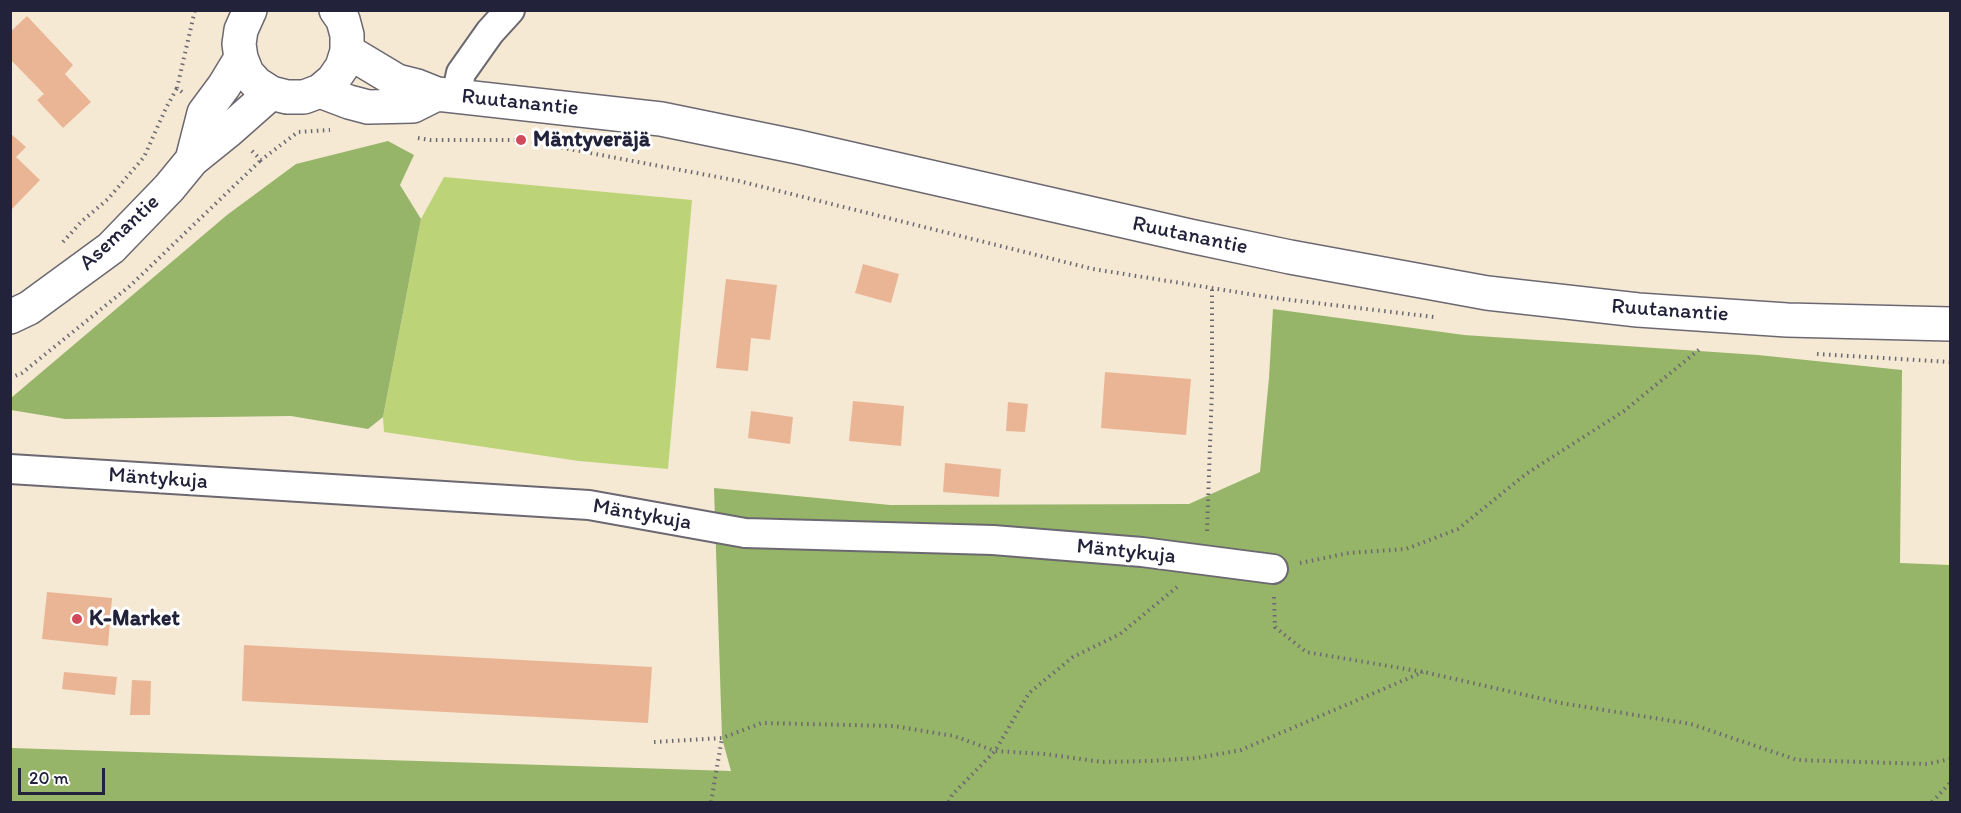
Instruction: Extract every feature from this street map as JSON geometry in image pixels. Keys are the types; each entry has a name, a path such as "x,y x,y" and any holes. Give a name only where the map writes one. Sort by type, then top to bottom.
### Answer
{"main road":[{"path":"247,13 239,44 247,73 257,84 271,93 287,97 304,97 320,91 333,80 342,67 347,51 347,35 343,20 336,10"},
{"name":"Ruutanantie","path":"347,51 397,81 447,95 661,119 798,147 1190,236 1487,293 1638,310 1786,320 1950,324"},
{"name":"Asemantie","path":"10,317 29,308 111,248 169,188 192,160 216,122 224,86 241,58"},
{"name":"Ruutanantie","path":"320,91 368,107 413,106 447,95"},
{"path":"216,122 271,93"}],"street":[{"path":"447,95 490,32 510,10"},
{"name":"Mäntykuja","path":"10,470 589,505 745,533 993,540 1142,552 1273,568"}],"path":[{"path":"59,247 81,222 108,199 144,157 177,88 195,10"},
{"path":"177,88 261,160"},
{"path":"10,378 22,373 131,285 261,160 298,132 337,130"},
{"path":"410,137 429,140 533,142 739,181 1093,269 1274,298 1438,318"},
{"path":"949,802 952,795 995,750 1029,693 1073,657 1120,633 1167,597 1205,560 1212,389 1212,288"},
{"path":"1689,346 1712,348"},
{"path":"1701,348 1624,411 1526,474 1458,529 1406,549 1349,553 1273,568 1275,627 1306,652 1424,672 1560,703 1691,724 1797,760 1927,764 1950,759"},
{"path":"1815,354 1950,362"},
{"path":"654,741 722,738 762,723 894,726 954,736 995,750 1102,762 1208,756 1241,750 1424,672"},
{"path":"711,802 722,738"},
{"path":"1932,802 1950,783"}],"green space":[{"path":"388,141 414,155 400,185 421,219 383,417 368,429 291,416 65,419 11,410 11,398 227,215 296,164"},
{"path":"444,177 692,200 668,469 579,461 384,432 383,417 421,219"},
{"path":"1273,309 1464,335 1758,355 1902,370 1900,563 1950,565 1950,802 11,802 11,748 731,771 722,738 714,488 890,505 1189,504 1260,472"}],"building":[{"path":"27,16 73,65 65,74 91,102 63,128 37,100 44,94 10,59 10,32"},
{"path":"10,133 26,147 16,157 40,180 10,211"},
{"path":"863,264 899,274 891,303 855,293"},
{"path":"726,279 777,285 770,340 751,338 748,371 716,368"},
{"path":"1105,372 1191,379 1186,435 1101,428"},
{"path":"853,401 904,406 901,446 849,441"},
{"path":"1008,402 1028,404 1025,432 1006,431"},
{"path":"751,411 793,417 790,444 748,438"},
{"path":"945,463 1001,469 999,497 943,492"},
{"name":"K-Market","path":"47,592 112,598 108,646 42,639"},
{"path":"244,645 652,667 648,723 242,701"},
{"path":"64,672 117,677 115,695 62,689"},
{"path":"132,680 151,681 150,715 130,715"}],"place":[{"name":"Mäntyveräjä","path":"521,140"},
{"name":"K-Market","path":"77,619"}]}
